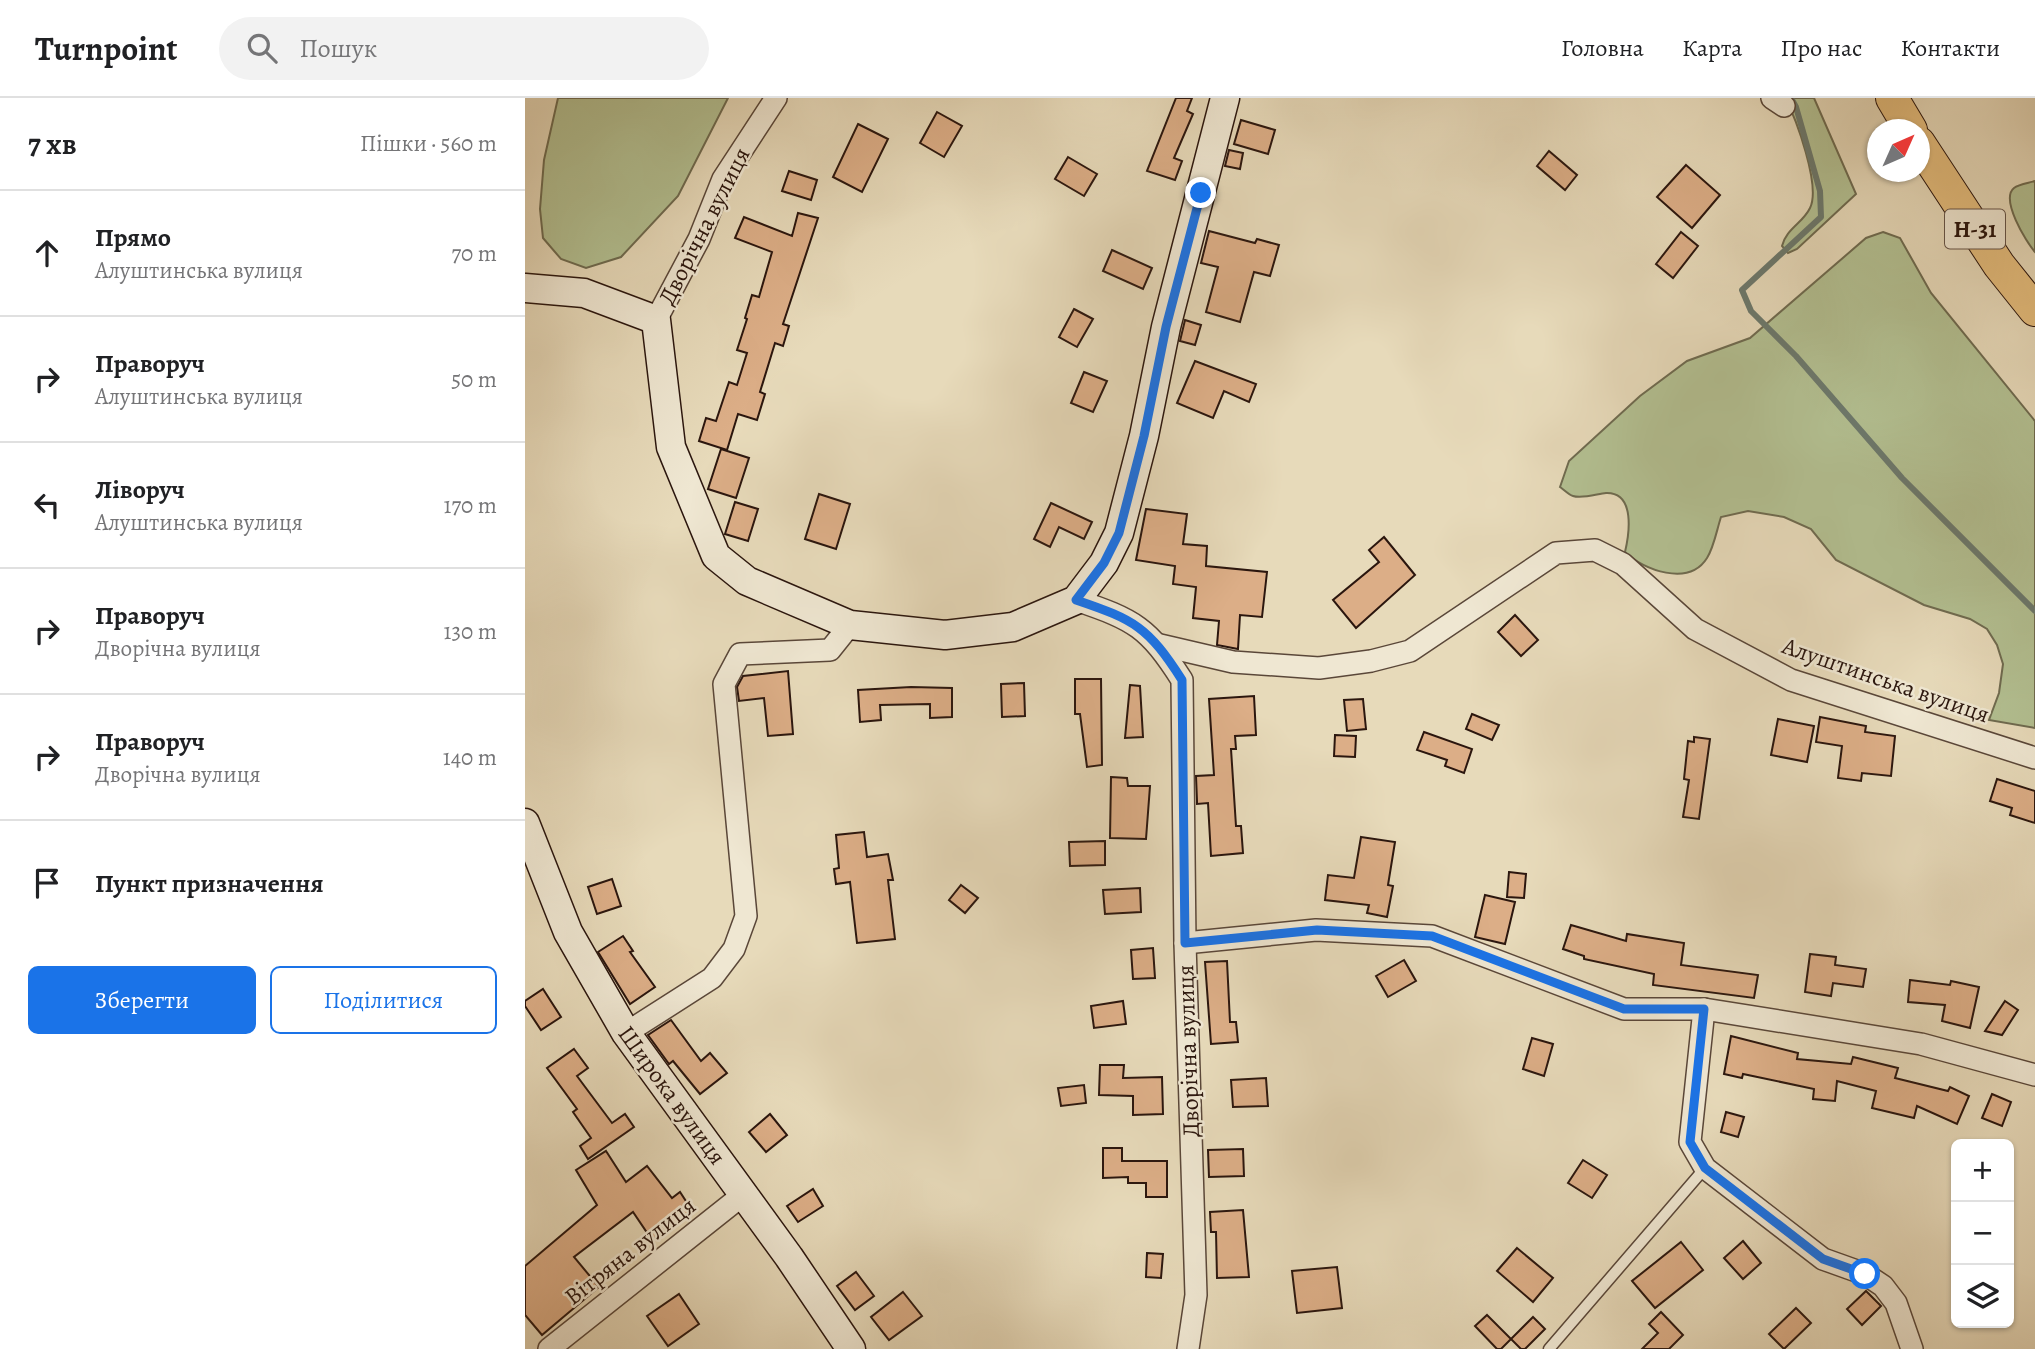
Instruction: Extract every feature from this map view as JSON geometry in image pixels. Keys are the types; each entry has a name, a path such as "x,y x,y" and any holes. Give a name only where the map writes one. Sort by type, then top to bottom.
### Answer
{"main road":[{"path":"1892,98 1904,119"},
{"name":"Н-31","path":"1930,159 1999,264 2035,310"}],"street":[{"name":"Дворічна вулиця","path":"776,98 723,179 699,239 656,320 671,447 716,556 747,581 851,625 945,635 1013,628 1076,600 1104,563 1119,533 1144,436 1166,327 1225,98"},
{"name":"Дворічна вулиця","path":"525,288 585,293 656,320"},
{"name":"Алуштинська вулиця","path":"1160,645 1233,662 1319,668 1371,661 1410,651 1556,553 1595,550 1623,564 1695,629 1791,680 2035,758"},
{"name":"Дворічна вулиця","path":"1076,600 1125,617 1160,645 1182,680 1185,943 1196,1295 1188,1349"},
{"path":"626,1033 712,978 734,949 746,916 725,684 740,654 830,650 851,625"},
{"name":"Широка вулиця","path":"525,823 568,932 626,1033 744,1194 851,1349"},
{"path":"1185,943 1317,930 1432,936 1624,1009 1704,1009 1921,1044 2035,1074"},
{"path":"1704,1009 1690,1142 1705,1168 1823,1259 1865,1274 1883,1286 1896,1303 1912,1349"},
{"name":"Вітряна вулиця","path":"549,1349 744,1194"}],"lane":[{"path":"1549,1349 1705,1168"}],"green space":[{"path":"558,98 728,98 678,196 621,257 586,268 561,259 543,238 540,209 544,160"},
{"path":"1785,98 1814,98 1856,194 1797,249 1788,253 1782,246 1784,240 1810,208 1813,198 1810,169 1801,136"},
{"path":"2035,181 2035,252 2021,230 2010,201 2014,188"},
{"path":"1883,232 1900,238 1931,293 2035,421 2035,728 1989,720 1999,693 2003,664 1997,645 1987,629 1970,619 1924,605 1836,560 1811,529 1784,517 1748,511 1721,517 1709,554 1699,567 1678,574 1666,573 1643,565 1625,552 1629,526 1622,499 1606,493 1577,497 1560,487 1569,461 1640,396 1687,361 1750,338 1866,238"}],"building":[{"path":"1176,98 1192,98 1187,111 1193,114 1174,158 1182,161 1175,180 1147,171"},
{"path":"937,112 962,126 944,157 920,143"},
{"path":"1241,120 1275,130 1268,154 1234,144"},
{"path":"858,124 888,139 862,192 833,177"},
{"path":"1229,150 1243,153 1240,169 1225,166"},
{"path":"1549,151 1577,175 1565,190 1537,166"},
{"path":"1068,157 1097,174 1084,196 1055,179"},
{"path":"1686,165 1720,195 1692,228 1657,197"},
{"path":"789,171 817,180 811,200 782,191"},
{"path":"798,213 818,218 783,324 789,326 783,346 775,343 760,392 765,394 757,420 738,414 727,450 699,441 706,418 716,421 729,382 737,385 747,353 737,350 747,319 745,318 752,295 759,297 772,252 735,238 744,217 792,236"},
{"path":"1209,231 1255,243 1257,239 1279,245 1270,276 1254,272 1240,322 1206,312 1218,267 1201,263"},
{"path":"1681,232 1698,246 1673,278 1656,264"},
{"path":"1112,250 1152,268 1143,289 1103,271"},
{"path":"1074,309 1093,319 1077,347 1059,337"},
{"path":"1185,320 1201,325 1195,345 1180,341"},
{"path":"1195,361 1256,384 1249,402 1224,391 1213,418 1177,403"},
{"path":"1084,372 1107,381 1093,412 1071,403"},
{"path":"721,449 749,458 736,498 708,489"},
{"path":"819,494 850,504 836,549 805,539"},
{"path":"735,502 758,509 748,541 725,534"},
{"path":"1051,503 1092,522 1084,539 1059,527 1050,547 1034,539"},
{"path":"1146,509 1187,514 1183,544 1207,546 1206,566 1267,572 1262,617 1240,615 1238,649 1217,645 1219,621 1193,618 1196,587 1173,584 1175,566 1136,560"},
{"path":"1384,537 1415,575 1356,628 1333,600 1379,562 1369,550"},
{"path":"1515,615 1538,640 1521,656 1498,632"},
{"path":"788,671 793,734 768,736 764,698 739,701 737,687 743,676"},
{"path":"1075,679 1101,679 1102,765 1087,767 1080,714 1075,714"},
{"path":"1024,683 1025,716 1002,717 1001,684"},
{"path":"1130,685 1140,686 1143,737 1125,738"},
{"path":"952,688 952,717 930,718 930,704 880,705 881,720 860,722 858,690"},
{"path":"1254,696 1256,735 1235,736 1236,749 1231,749 1236,826 1241,826 1243,853 1211,856 1208,803 1197,804 1196,776 1214,775 1209,699"},
{"path":"1363,699 1366,729 1347,731 1344,700"},
{"path":"1472,714 1499,725 1492,740 1466,729"},
{"path":"1820,717 1866,726 1865,732 1895,736 1891,776 1862,773 1861,781 1838,778 1842,746 1816,742"},
{"path":"1778,719 1814,726 1807,762 1771,755"},
{"path":"1424,732 1472,749 1464,773 1445,766 1447,760 1417,750"},
{"path":"1335,735 1356,736 1355,757 1334,756"},
{"path":"1694,737 1710,739 1699,819 1683,817 1689,780 1684,779 1688,741 1694,742"},
{"path":"1111,777 1127,778 1128,786 1150,786 1146,839 1110,838"},
{"path":"1997,779 2035,791 2035,823 2010,815 2012,808 1990,801"},
{"path":"864,832 867,857 888,854 893,880 888,880 895,939 857,943 850,882 836,884 834,869 839,868 836,835"},
{"path":"1361,837 1395,842 1388,885 1393,886 1387,917 1367,913 1369,905 1325,900 1328,875 1354,878"},
{"path":"1105,841 1105,865 1070,866 1069,842"},
{"path":"1509,872 1526,874 1524,898 1507,897"},
{"path":"612,879 621,906 597,914 588,887"},
{"path":"961,885 978,898 965,913 949,900"},
{"path":"1140,888 1141,912 1105,914 1103,890"},
{"path":"1485,895 1515,902 1505,944 1475,937"},
{"path":"1571,925 1626,941 1627,934 1684,943 1681,965 1758,975 1754,998 1653,985 1654,974 1584,959 1584,956 1563,949"},
{"path":"623,936 633,951 630,952 655,987 630,1004 598,952"},
{"path":"1153,948 1155,978 1133,979 1131,950"},
{"path":"1810,954 1836,957 1835,965 1866,969 1863,987 1833,983 1831,996 1805,992"},
{"path":"1404,960 1416,981 1388,997 1376,976"},
{"path":"1227,961 1230,1022 1236,1022 1238,1042 1211,1044 1205,962"},
{"path":"1910,980 1950,985 1951,981 1979,987 1970,1028 1942,1021 1945,1005 1908,1002"},
{"path":"543,989 561,1017 541,1030 525,1006 525,1001"},
{"path":"1123,1001 1126,1024 1094,1028 1091,1006"},
{"path":"2005,1001 2018,1010 2002,1035 1985,1031"},
{"path":"671,1020 701,1061 710,1053 727,1073 700,1094 673,1061 669,1064 648,1035"},
{"path":"1731,1036 1798,1053 1797,1059 1851,1064 1853,1057 1898,1068 1895,1078 1948,1091 1950,1087 1969,1096 1957,1124 1917,1106 1914,1118 1872,1108 1876,1091 1837,1081 1835,1101 1813,1099 1814,1089 1743,1074 1742,1078 1724,1074"},
{"path":"1532,1038 1553,1044 1544,1076 1523,1069"},
{"path":"574,1049 588,1068 577,1076 612,1123 625,1114 634,1127 588,1159 580,1146 591,1138 573,1112 577,1109 547,1068"},
{"path":"1100,1065 1124,1065 1123,1078 1162,1077 1163,1114 1133,1115 1133,1096 1099,1095"},
{"path":"1266,1078 1268,1106 1233,1107 1231,1080"},
{"path":"1084,1085 1086,1103 1061,1106 1058,1088"},
{"path":"1992,1094 2011,1102 2002,1126 1982,1118"},
{"path":"1726,1112 1744,1117 1738,1137 1721,1132"},
{"path":"770,1114 787,1135 766,1152 749,1132"},
{"path":"1103,1148 1122,1148 1122,1161 1167,1161 1167,1197 1146,1197 1146,1183 1128,1183 1128,1177 1103,1178"},
{"path":"1243,1149 1244,1176 1209,1177 1208,1150"},
{"path":"606,1151 626,1182 647,1166 672,1198 680,1192 693,1212 652,1240 633,1212 574,1257 599,1287 542,1335 525,1315 525,1266 597,1205 576,1170"},
{"path":"1583,1160 1607,1175 1592,1198 1568,1183"},
{"path":"813,1189 823,1206 798,1222 787,1206"},
{"path":"1243,1210 1249,1277 1217,1278 1216,1232 1211,1232 1210,1212"},
{"path":"1743,1241 1761,1263 1743,1279 1724,1258"},
{"path":"1681,1242 1703,1270 1655,1308 1632,1281"},
{"path":"1517,1248 1553,1278 1533,1302 1497,1271"},
{"path":"1147,1253 1163,1254 1161,1278 1146,1277"},
{"path":"1337,1267 1342,1308 1297,1313 1292,1271"},
{"path":"856,1272 874,1296 855,1310 837,1286"},
{"path":"1866,1291 1881,1306 1862,1325 1847,1309"},
{"path":"903,1292 922,1316 889,1340 871,1317"},
{"path":"679,1294 699,1324 668,1346 647,1316"},
{"path":"1796,1308 1811,1323 1784,1349 1769,1334"},
{"path":"1661,1312 1683,1335 1669,1349 1642,1349 1658,1333 1649,1324"},
{"path":"1487,1315 1511,1339 1501,1349 1497,1349 1475,1326"},
{"path":"1533,1317 1545,1329 1525,1349 1521,1349 1511,1339"}],"waterway":[{"path":"1791,98 1820,191 1821,217 1742,290 1751,311 1796,356 1902,478 2035,611"}],"route":[{"path":"1201,193 1166,327 1144,436 1119,533 1104,563 1076,600 1125,617 1160,645 1182,680 1185,943 1317,930 1432,936 1494,957 1624,1009 1704,1009 1690,1142 1696,1156 1705,1168 1823,1259 1865,1274"}]}
